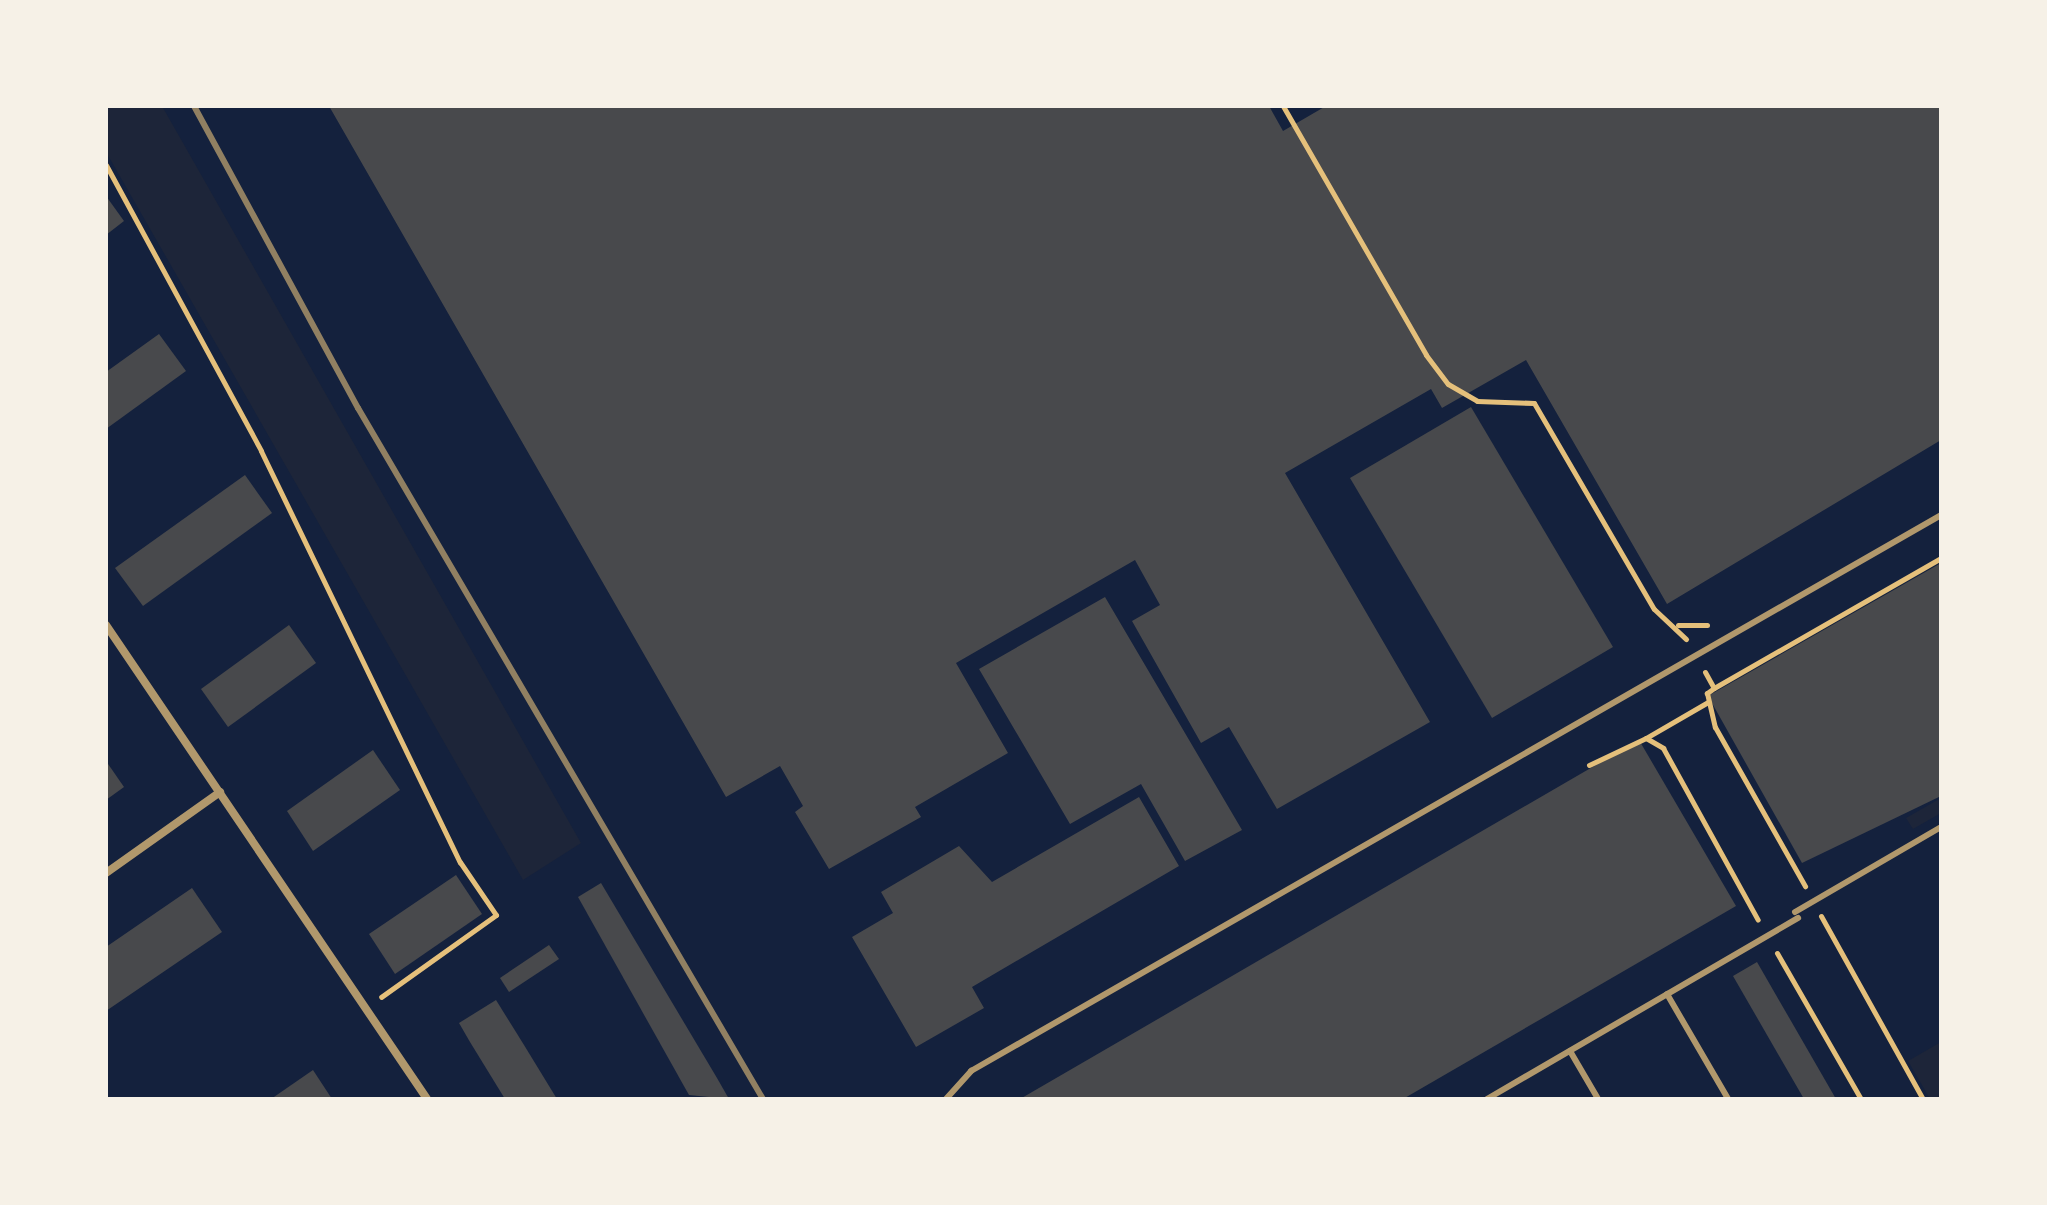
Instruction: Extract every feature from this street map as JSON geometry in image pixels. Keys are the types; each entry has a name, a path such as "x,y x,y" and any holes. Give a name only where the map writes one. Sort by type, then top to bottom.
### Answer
{"street":[{"path":"106,625 427,1099"},
{"path":"106,873 220,792"}],"lane":[{"path":"946,1099 971,1071 1941,515"},
{"path":"1487,1099 1497,1096 1767,936 1796,915 1941,827"},
{"path":"1667,994 1728,1099"},
{"path":"1570,1051 1598,1099"}],"path":[{"path":"1283,106 1426,355 1448,384 1477,401 1534,403 1654,609 1678,625 1714,688 1941,558"},
{"path":"106,165 261,451 460,862 496,915 367,1007"},
{"path":"1589,765 1646,738 1708,702"},
{"path":"1646,738 1663,748 1861,1099"}],"shaded area":[{"path":"106,106 162,106 581,843 523,880 106,152"},
{"path":"1941,798 1941,813 1913,829 1906,818"},
{"path":"1941,1042 1941,1097 1930,1099 1908,1061"}],"building":[{"path":"329,106 1269,106 1283,131 1326,106 1941,106 1941,440 1667,604 1526,360 1442,408 1431,389 1285,473 1430,722 1277,809 1229,727 1201,743 1132,621 1160,605 1135,560 956,663 1008,753 915,807 921,817 829,869 795,812 803,806 780,766 726,797"},
{"path":"106,196 124,221 106,235"},
{"path":"159,334 186,371 106,429 106,372"},
{"path":"1471,407 1613,647 1492,718 1350,478"},
{"path":"245,475 272,513 143,606 115,568"},
{"path":"1941,563 1941,796 1802,863 1708,696"},
{"path":"1105,597 1242,830 1185,861 1141,784 1070,824 979,669"},
{"path":"289,625 316,663 228,727 201,689"},
{"path":"1639,740 1736,906 1403,1099 1020,1099"},
{"path":"373,750 400,790 313,851 287,811"},
{"path":"106,761 124,787 106,800"},
{"path":"1139,797 1179,866 972,987 984,1008 916,1047 852,937 893,913 881,892 959,846 992,882"},
{"path":"456,875 482,914 395,974 369,934"},
{"path":"601,883 729,1099 689,1095 578,897"},
{"path":"192,888 222,932 106,1011 106,947"},
{"path":"549,945 559,959 509,992 500,978"},
{"path":"1757,962 1836,1099 1804,1099 1733,976"},
{"path":"496,1000 557,1099 505,1099 459,1023"},
{"path":"313,1070 332,1099 271,1099"}],"railway":[{"path":"194,106 358,408 763,1099"}]}
